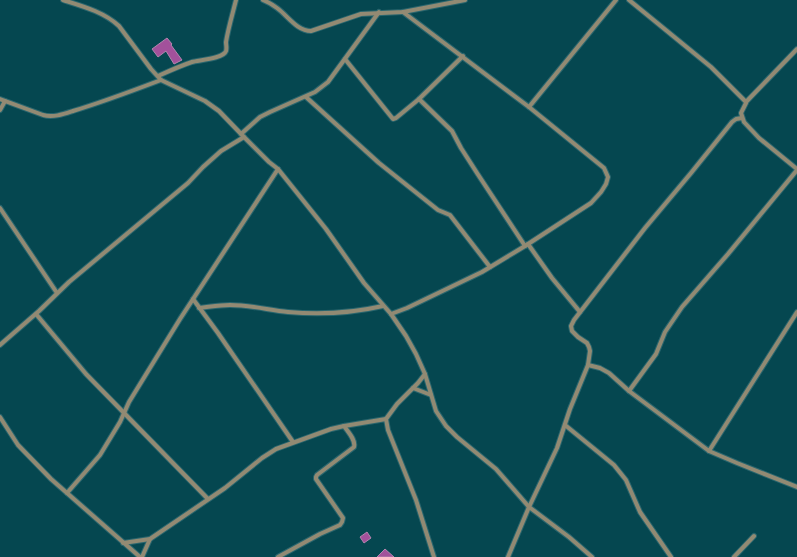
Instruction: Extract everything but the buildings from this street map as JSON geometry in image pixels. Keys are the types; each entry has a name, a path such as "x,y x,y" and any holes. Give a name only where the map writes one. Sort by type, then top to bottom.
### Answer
{"street":[{"path":"63,0 86,8 112,20 119,26 151,69 160,78 205,101 219,111 242,135 278,168 326,229 364,283 391,314 412,346 425,374 436,411 446,426 496,469 528,507 569,537 592,557"},
{"path":"0,99 43,116 54,116 91,106 160,78 181,66 222,55 227,50 226,43 236,0"},
{"path":"263,0 277,8 300,29 306,31 311,31 361,14 403,12 465,0"},
{"path":"529,107 616,0"},
{"path":"629,0 711,67 746,102"},
{"path":"0,345 85,268 188,183 203,167 242,135 260,117 306,97 328,82 379,12"},
{"path":"391,314 407,308 482,272 526,245 591,203 601,192 608,177 604,168 529,107 403,12"},
{"path":"629,391 656,354 665,332 682,307 797,170 759,138 742,118 741,113 746,102 797,49"},
{"path":"345,59 393,119 419,99 463,56"},
{"path":"306,97 379,163 438,210 450,215 490,267"},
{"path":"419,99 452,131 476,173 526,245 580,312"},
{"path":"0,110 5,100"},
{"path":"508,557 528,507 557,448 570,409 588,365 590,351 589,347 587,343 572,331 571,326 574,320 645,228 732,122 736,119 742,118"},
{"path":"67,493 100,455 120,422 129,402 193,299 278,168"},
{"path":"0,208 57,293"},
{"path":"193,299 293,442"},
{"path":"199,308 230,305 305,313 346,312 366,310 383,306"},
{"path":"709,451 797,312"},
{"path":"36,314 86,374 208,499"},
{"path":"588,365 600,368 610,373 629,391 709,451 797,487"},
{"path":"123,543 150,539 225,488 276,449 344,426 386,419 397,404 425,374"},
{"path":"413,388 431,395"},
{"path":"0,417 18,445 51,479 123,543 141,557 150,539"},
{"path":"386,419 388,430 416,500 434,557"},
{"path":"565,425 614,465 621,473 626,480 640,512 671,557"},
{"path":"278,557 342,522 343,518 316,480 316,477 354,447 354,441 344,426"},
{"path":"734,557 754,536"}]}
